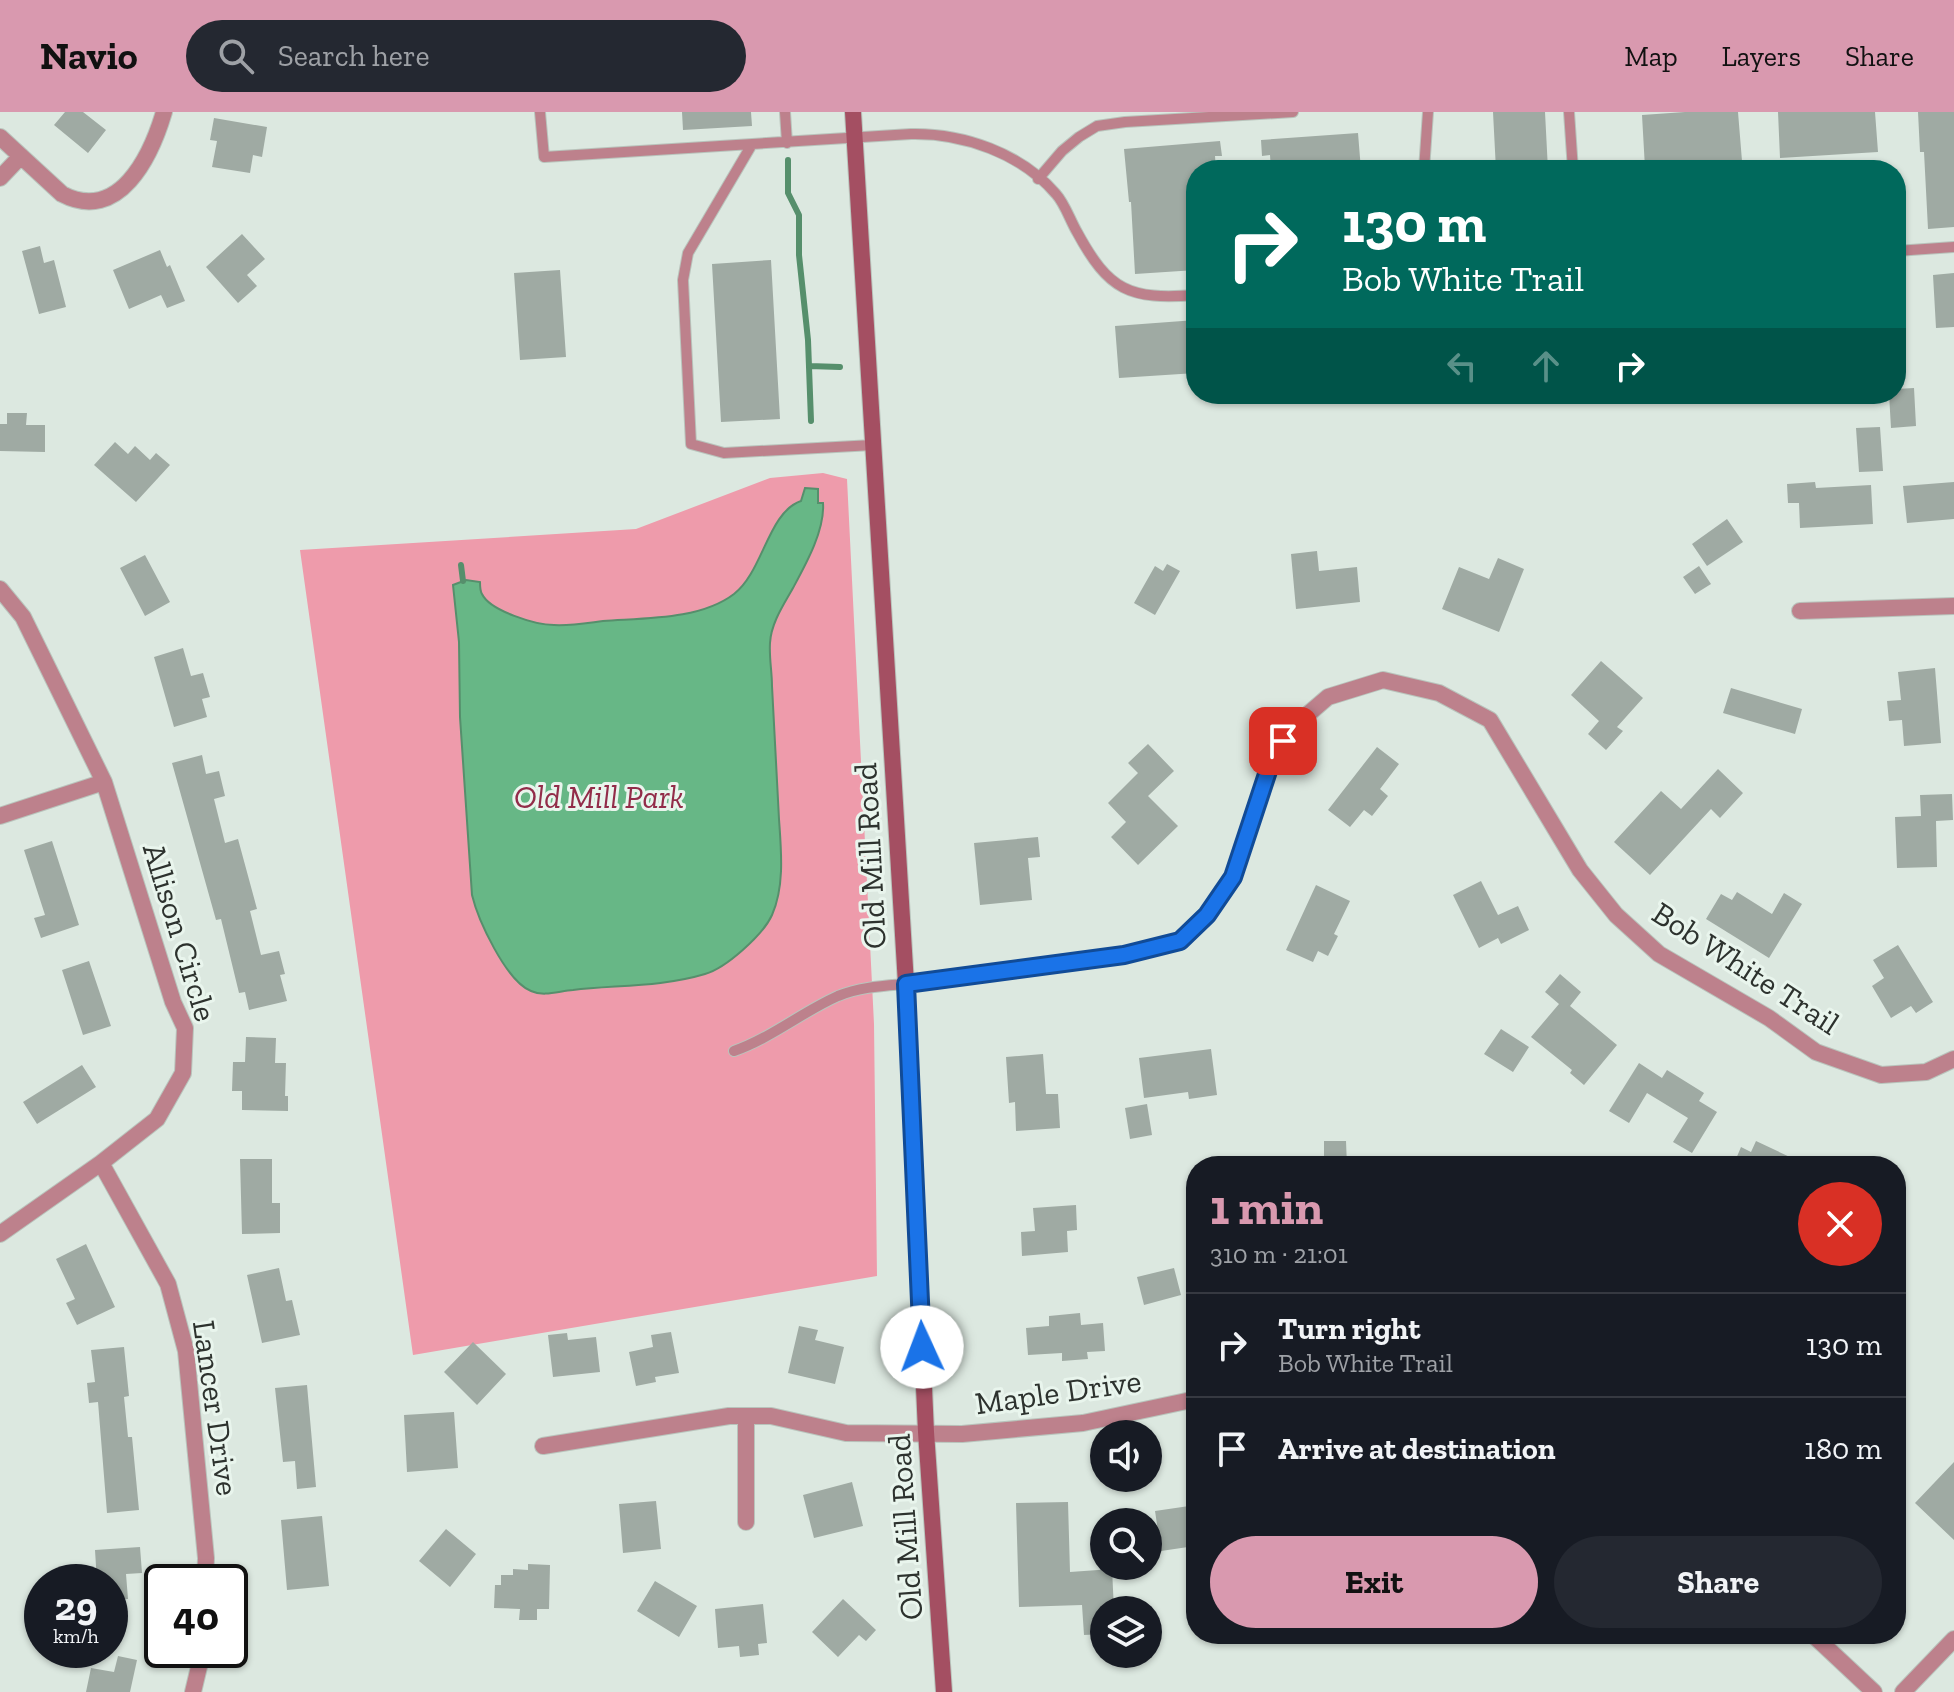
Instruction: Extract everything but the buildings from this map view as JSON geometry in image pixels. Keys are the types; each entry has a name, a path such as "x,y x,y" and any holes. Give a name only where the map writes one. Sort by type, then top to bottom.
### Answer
{"street":[{"path":"0,137 62,194 73,199 97,201 119,191 135,174 154,144 164,112"},
{"name":"Old Mill Road","path":"853,112 906,984 926,1432 944,1692"},
{"path":"0,178 21,156"},
{"name":"Allison Circle","path":"0,589 23,617 104,782 173,1002 185,1028 183,1073 157,1119 101,1163 0,1234"},
{"path":"1800,611 1954,606"},
{"name":"Bob White Trail","path":"906,984 1124,955 1180,941 1207,915 1233,877 1273,756 1293,727 1328,697 1383,680 1439,693 1490,720 1580,870 1616,915 1659,954 1769,1018 1816,1052 1855,1066 1881,1075 1926,1072 1954,1059"},
{"path":"0,816 104,782"},
{"name":"Lancer Drive","path":"101,1163 168,1284 186,1351 204,1564"},
{"name":"Maple Drive","path":"543,1446 746,1416 771,1416 846,1433 962,1434 1083,1423 1186,1401"},
{"path":"746,1416 746,1522"},
{"path":"1903,1692 1954,1639"},
{"path":"1823,1644 1874,1692"},
{"path":"193,1692 199,1668"}],"lane":[{"path":"540,112 544,157 928,134 971,141 1018,161 1056,194 1094,264 1113,284 1141,295 1186,295"},
{"path":"785,112 787,143"},
{"path":"1038,179 1062,151 1097,126 1293,112"},
{"path":"1425,160 1428,112"},
{"path":"1569,112 1572,160"},
{"path":"751,146 688,253 683,280 691,444 724,453 873,445"},
{"path":"1906,250 1954,247"},
{"path":"734,1051 757,1043 837,996 867,987 906,984"}],"green space":[{"name":"Old Mill Park","path":"823,473 847,479 874,1024 877,1276 413,1355 300,550 636,529 770,478"}],"shaded area":[{"path":"805,488 818,489 818,503 823,503 821,524 809,558 775,621 770,643 781,855 779,892 772,915 743,950 705,974 656,983 546,994 531,991 503,963 480,919 472,895 460,717 459,642 453,585 466,580 480,582 482,594 494,606 525,620 546,624 654,618 705,609 720,603 744,584 773,529 790,507 801,501"}],"waterway":[{"path":"788,160 788,193 799,215 811,421"},
{"path":"809,366 840,367"},
{"path":"461,565 463,581"}],"route":[{"path":"922,1347 906,984 1124,955 1180,941 1207,915 1233,877 1273,756 1283,741"}]}
